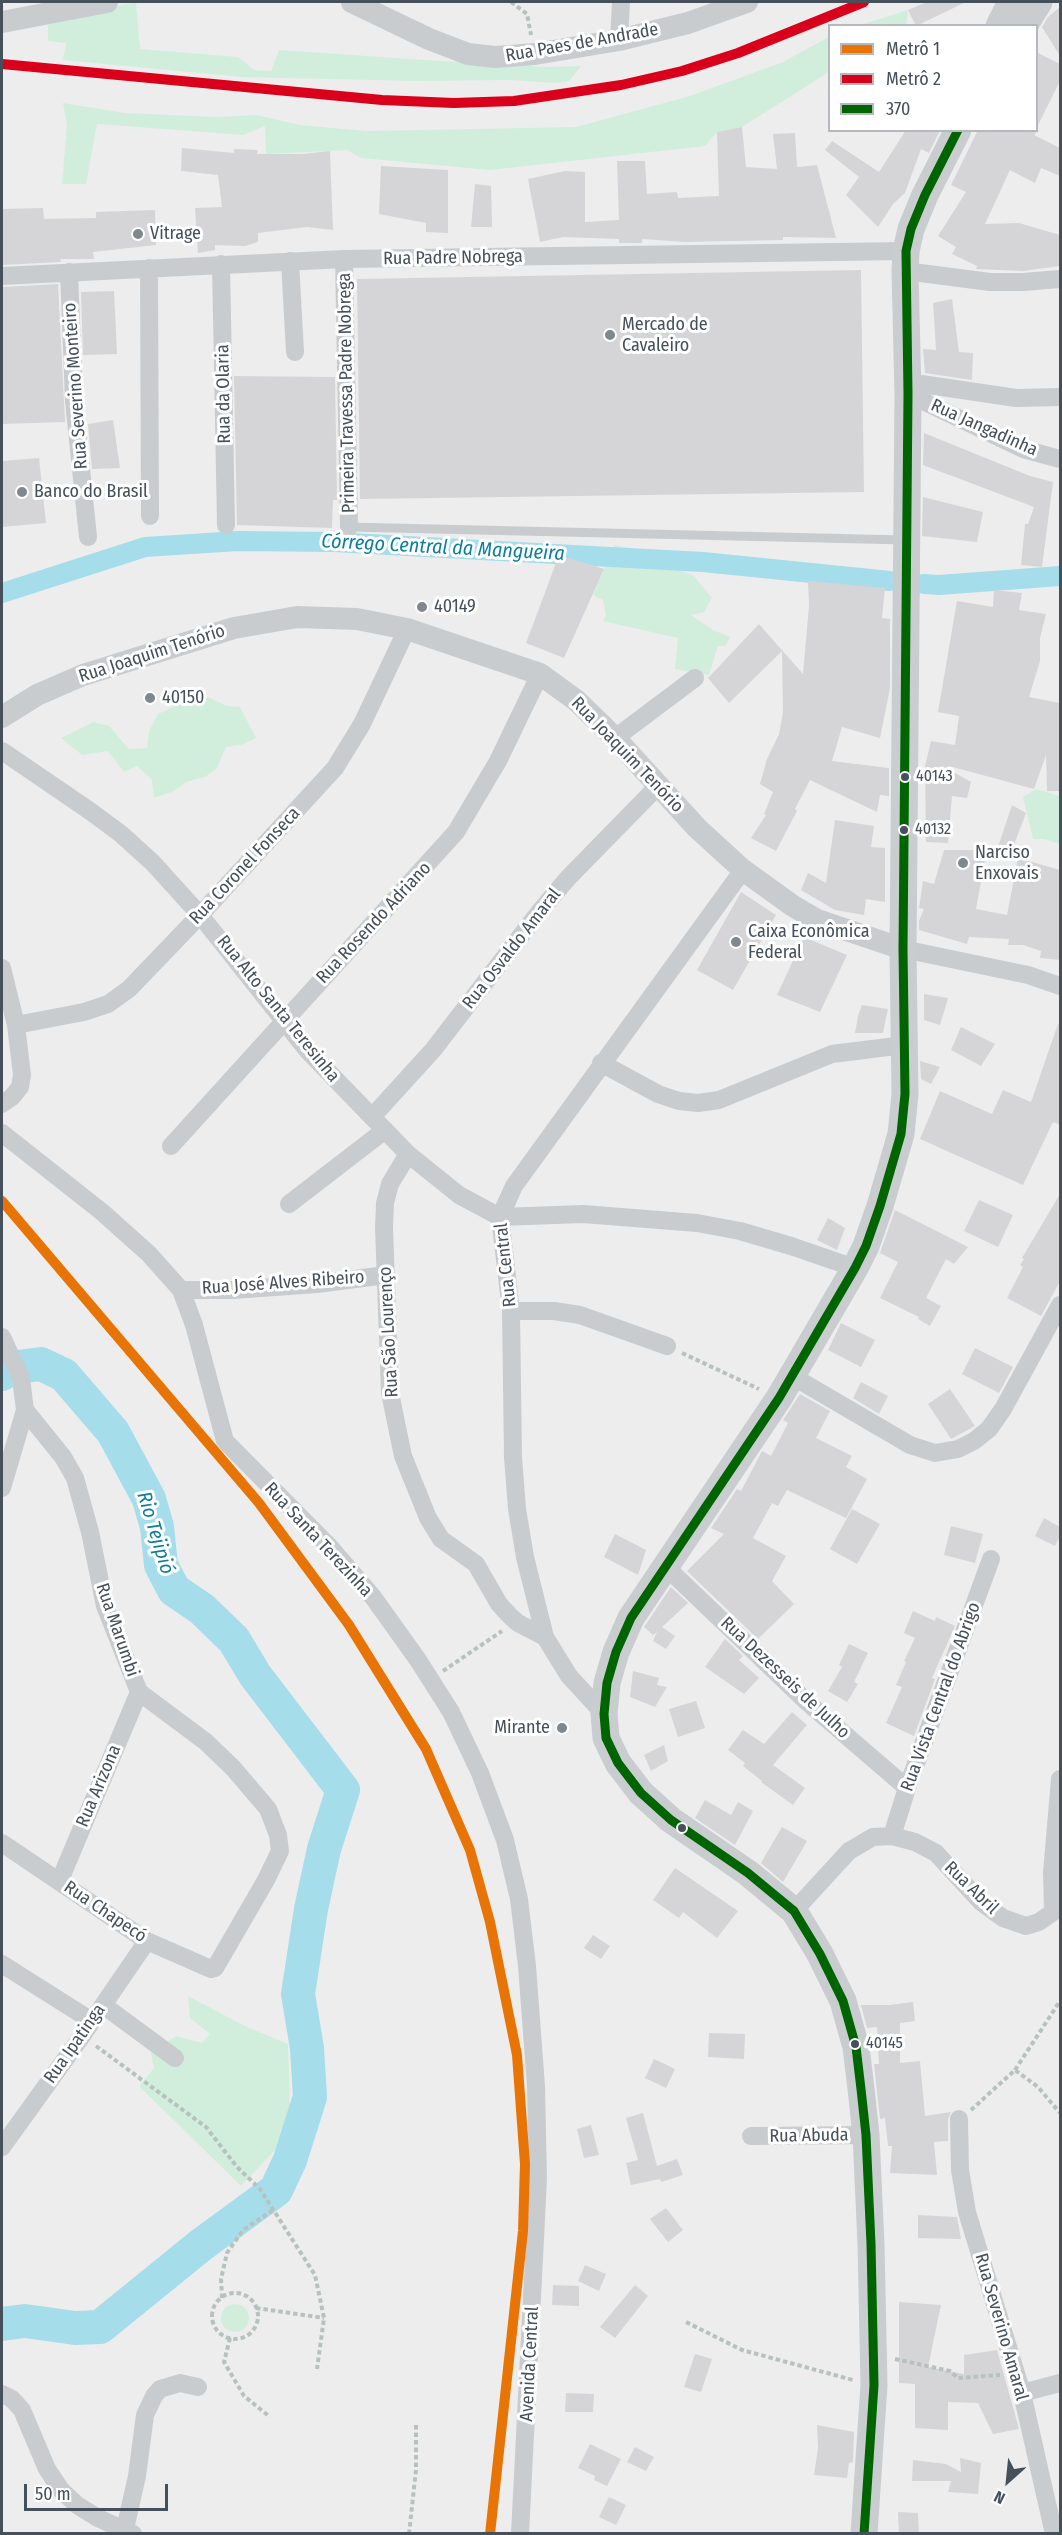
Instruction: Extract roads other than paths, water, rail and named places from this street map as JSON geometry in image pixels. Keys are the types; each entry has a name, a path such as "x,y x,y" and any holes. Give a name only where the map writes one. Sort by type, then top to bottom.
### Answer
{"main road":[{"path":"1000,24 1011,2"},
{"path":"1025,24 1040,2"},
{"path":"864,2534 874,2385 866,2135 856,2047 843,2001 820,1954 794,1911 757,1880 670,1820 641,1793 618,1763 606,1738 604,1714 607,1683 616,1652 631,1618 785,1387 855,1268 866,1246 880,1206 901,1134 905,1094 903,949 908,540 905,261 911,229 925,195 957,132"}],"street":[{"path":"2,22 56,7 106,2"},
{"name":"Rua Paes de Andrade","path":"352,2 429,39 468,54 495,57 535,54 619,40 688,23 747,2"},
{"path":"619,40 621,2"},
{"name":"Rua Padre Nobrega","path":"2,276 344,259 905,261 990,282 1060,279"},
{"name":"Primeira Travessa Padre Nobrega","path":"344,259 349,527"},
{"path":"290,261 295,351"},
{"name":"Rua da Olaria","path":"221,264 226,525"},
{"path":"150,268 150,516"},
{"name":"Rua Severino Monteiro","path":"69,272 74,401 88,537"},
{"path":"908,388 1016,398 1060,397"},
{"name":"Rua Jangadinha","path":"908,388 1023,449 1060,459"},
{"name":"Rua Joaquim Tenório","path":"2,717 37,695 83,675 234,628 297,617 357,619 407,629 476,650 540,674 578,701 697,828 743,870 793,906 817,920 903,949 1028,975 1060,986"},
{"name":"Rua Coronel Fonseca","path":"16,1025 84,1012 108,1004 129,989 335,768 362,724 407,629"},
{"name":"Rua Rosendo Adriano","path":"171,1146 456,832 498,761 540,674"},
{"path":"615,738 695,678"},
{"name":"Rua Alto Santa Teresinha","path":"2,751 121,834 153,863 200,915 307,1050 408,1154 459,1195 500,1216 583,1214 697,1223 740,1231 855,1268"},
{"name":"Rua Osvaldo Amaral","path":"289,1204 379,1124 540,911 568,878 658,786"},
{"name":"Rua Central","path":"604,1714 569,1676 545,1637 525,1557 517,1509 513,1457 511,1311 500,1216 514,1186 743,870"},
{"path":"2,968 16,1025 22,1075 20,1087 2,1104"},
{"path":"1028,975 1060,973"},
{"path":"601,1063 658,1094 679,1101 698,1103 719,1100 832,1054 904,1045"},
{"name":"Rua Santa Terezinha","path":"2,1133 102,1212 149,1254 180,1290 194,1325 225,1441 328,1545 373,1597 451,1712 480,1773 505,1840 519,1899 527,1966 536,2086"},
{"name":"Rua São Lourenço","path":"408,1154 390,1184 385,1203 390,1393 403,1456 423,1508 441,1539 476,1564 504,1610 518,1623 545,1637"},
{"name":"Rua José Alves Ribeiro","path":"180,1290 233,1290 317,1284 386,1275"},
{"path":"785,1387 910,1444 935,1453 958,1449 974,1441 989,1429 1060,1305"},
{"path":"511,1311 554,1311 580,1315 667,1346"},
{"name":"Rua Marumbi","path":"4,1341 21,1378 26,1410 63,1457 75,1478 90,1532 105,1606 139,1692 206,1742 233,1768 268,1809 278,1834 280,1851 215,1968"},
{"path":"2,1488 26,1410"},
{"name":"Rua Vista Central do Abrigo","path":"892,1836 907,1788 991,1559"},
{"name":"Rua Dezesseis de Julho","path":"665,1566 807,1701 907,1788"},
{"name":"Rua Arizona","path":"60,1880 139,1692"},
{"path":"1057,1909 1052,1873 1060,1779"},
{"path":"794,1911 849,1851 873,1837 892,1836"},
{"name":"Rua Abril","path":"892,1836 915,1842 936,1853 981,1902 1003,1918 1026,1926 1039,1922 1057,1909"},
{"name":"Rua Chapecó","path":"2,1843 60,1880 147,1941 207,1968 215,1968"},
{"name":"Rua Ipatinga","path":"2,2147 147,1941"},
{"path":"2,1964 92,2021"},
{"path":"103,2005 175,2058"},
{"name":"Avenida Central","path":"520,2534 538,2179 536,2086"},
{"name":"Rua Severino Amaral","path":"959,2119 960,2170 967,2212 1022,2393 1054,2534"},
{"name":"Rua Abuda","path":"751,2136 866,2135"},
{"path":"2,2394 12,2399 22,2410 47,2469 61,2490 84,2509 129,2531 145,2415 154,2396 160,2389 180,2383 198,2387"},
{"path":"1022,2393 1060,2384"}],"lane":[{"path":"349,527 908,540"}],"waterway":[{"name":"Córrego Central da Mangueira","path":"2,593 145,547 238,541 333,542 703,562 890,581"},
{"name":"Córrego Central da Mangueira","path":"924,584 939,585 1060,576"},
{"name":"Rio Tejipió","path":"2,1374 10,1368 41,1364 64,1375 113,1432 149,1499 157,1527 161,1565 174,1590 202,1609 234,1640 255,1675 343,1790 324,1849 311,1909 298,1994 307,2048 310,2097 290,2160 276,2190 201,2245 100,2327 75,2328 25,2321 2,2324"}],"metro line":[{"name":"2","path":"2,64 382,100 454,103 514,101 621,85 682,71 738,53 864,2"},
{"name":"1","path":"2,1201 259,1503 349,1625 426,1749 470,1850 490,1922 517,2055 525,2164 523,2231 490,2534"}],"place":[{"name":"Vitrage","path":"138,234"},
{"name":"Mercado de Cavaleiro","path":"610,335"},
{"name":"Banco do Brasil","path":"22,492"},
{"name":"40149","path":"422,607"},
{"name":"40150","path":"150,698"},
{"name":"40143","path":"905,777"},
{"name":"40132","path":"904,830"},
{"name":"Narciso Enxovais","path":"963,863"},
{"name":"Caixa Econômica Federal","path":"736,942"},
{"name":"Mirante","path":"562,1728"},
{"name":"40145","path":"855,2044"}]}
